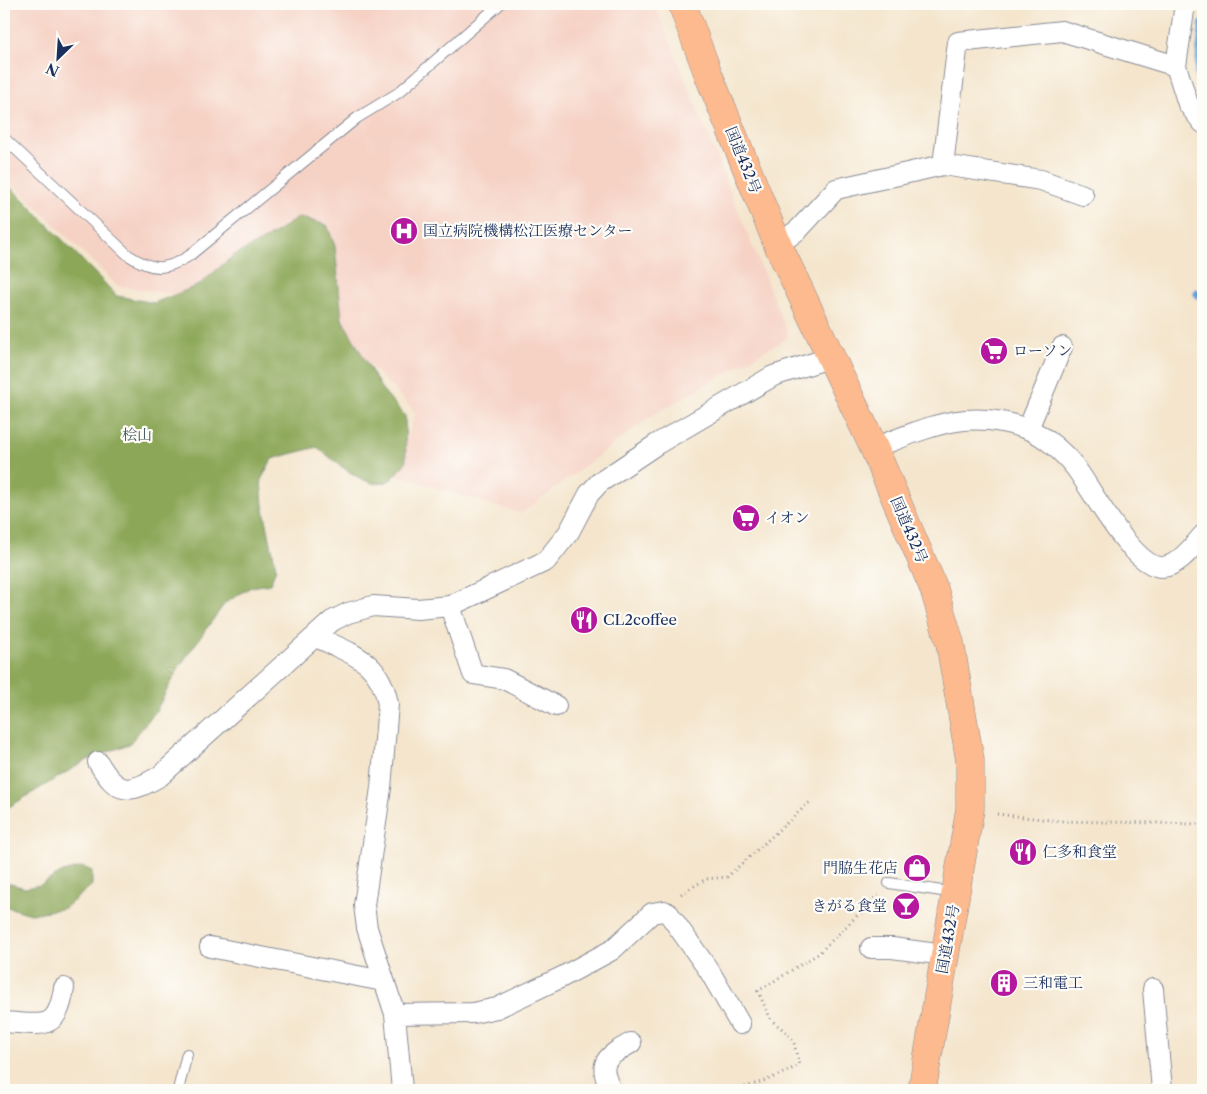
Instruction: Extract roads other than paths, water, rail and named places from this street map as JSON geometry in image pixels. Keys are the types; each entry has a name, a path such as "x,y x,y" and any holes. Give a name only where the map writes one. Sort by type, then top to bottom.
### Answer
{"highway":[{"name":"国道432号","path":"682,4 708,76 778,245 874,448 934,589 950,643 970,760 970,809 922,1090"}],"street":[{"path":"1185,4 1176,66 1188,104 1203,123"},
{"path":"943,165 958,42 1062,31 1176,66"},
{"path":"778,245 799,229 836,189 943,165 1041,180 1083,195"},
{"path":"1028,429 1062,346"},
{"path":"98,762 110,780 122,788 133,790 144,785 160,776 332,621 348,613 373,606 418,609 450,606 546,561 569,532 589,494 599,483 657,444 773,376 832,357"},
{"path":"874,448 933,426 971,418 1004,422 1028,429 1053,446 1074,466 1104,514 1150,564 1163,568 1170,566 1201,542"},
{"path":"450,606 473,674 504,679 556,706"},
{"path":"316,637 358,656 370,665 386,692 388,704 381,788 364,906 367,928 395,1014 402,1090"},
{"path":"395,1014 473,1013 497,1008 612,950 652,913 664,911 710,972 740,1024"},
{"path":"210,947 384,981"},
{"path":"871,948 892,948 945,955"},
{"path":"4,1022 41,1024 53,1019 61,1008 64,988"},
{"path":"1153,989 1162,1090"},
{"path":"611,1090 603,1074 604,1067 608,1058 614,1052 631,1043"}],"lane":[{"path":"4,138 128,255 151,267 175,265 189,256 357,118 398,93 500,4"},
{"path":"889,883 956,893"},
{"path":"178,1090 186,1054"}],"waterway":[{"path":"1203,24 1198,72 1203,91"},
{"path":"1197,293 1203,299"}],"place":[{"name":"国立病院機構松江医療センター","path":"404,231"},
{"name":"ローソン","path":"994,351"},
{"name":"イオン","path":"746,518"},
{"name":"CL2coffee","path":"584,620"},
{"name":"仁多和食堂","path":"1023,852"},
{"name":"門脇生花店","path":"917,868"},
{"name":"きがる食堂","path":"906,906"},
{"name":"三和電工","path":"1004,983"}],"park label":[{"name":"桧山","path":"137,435"}]}
